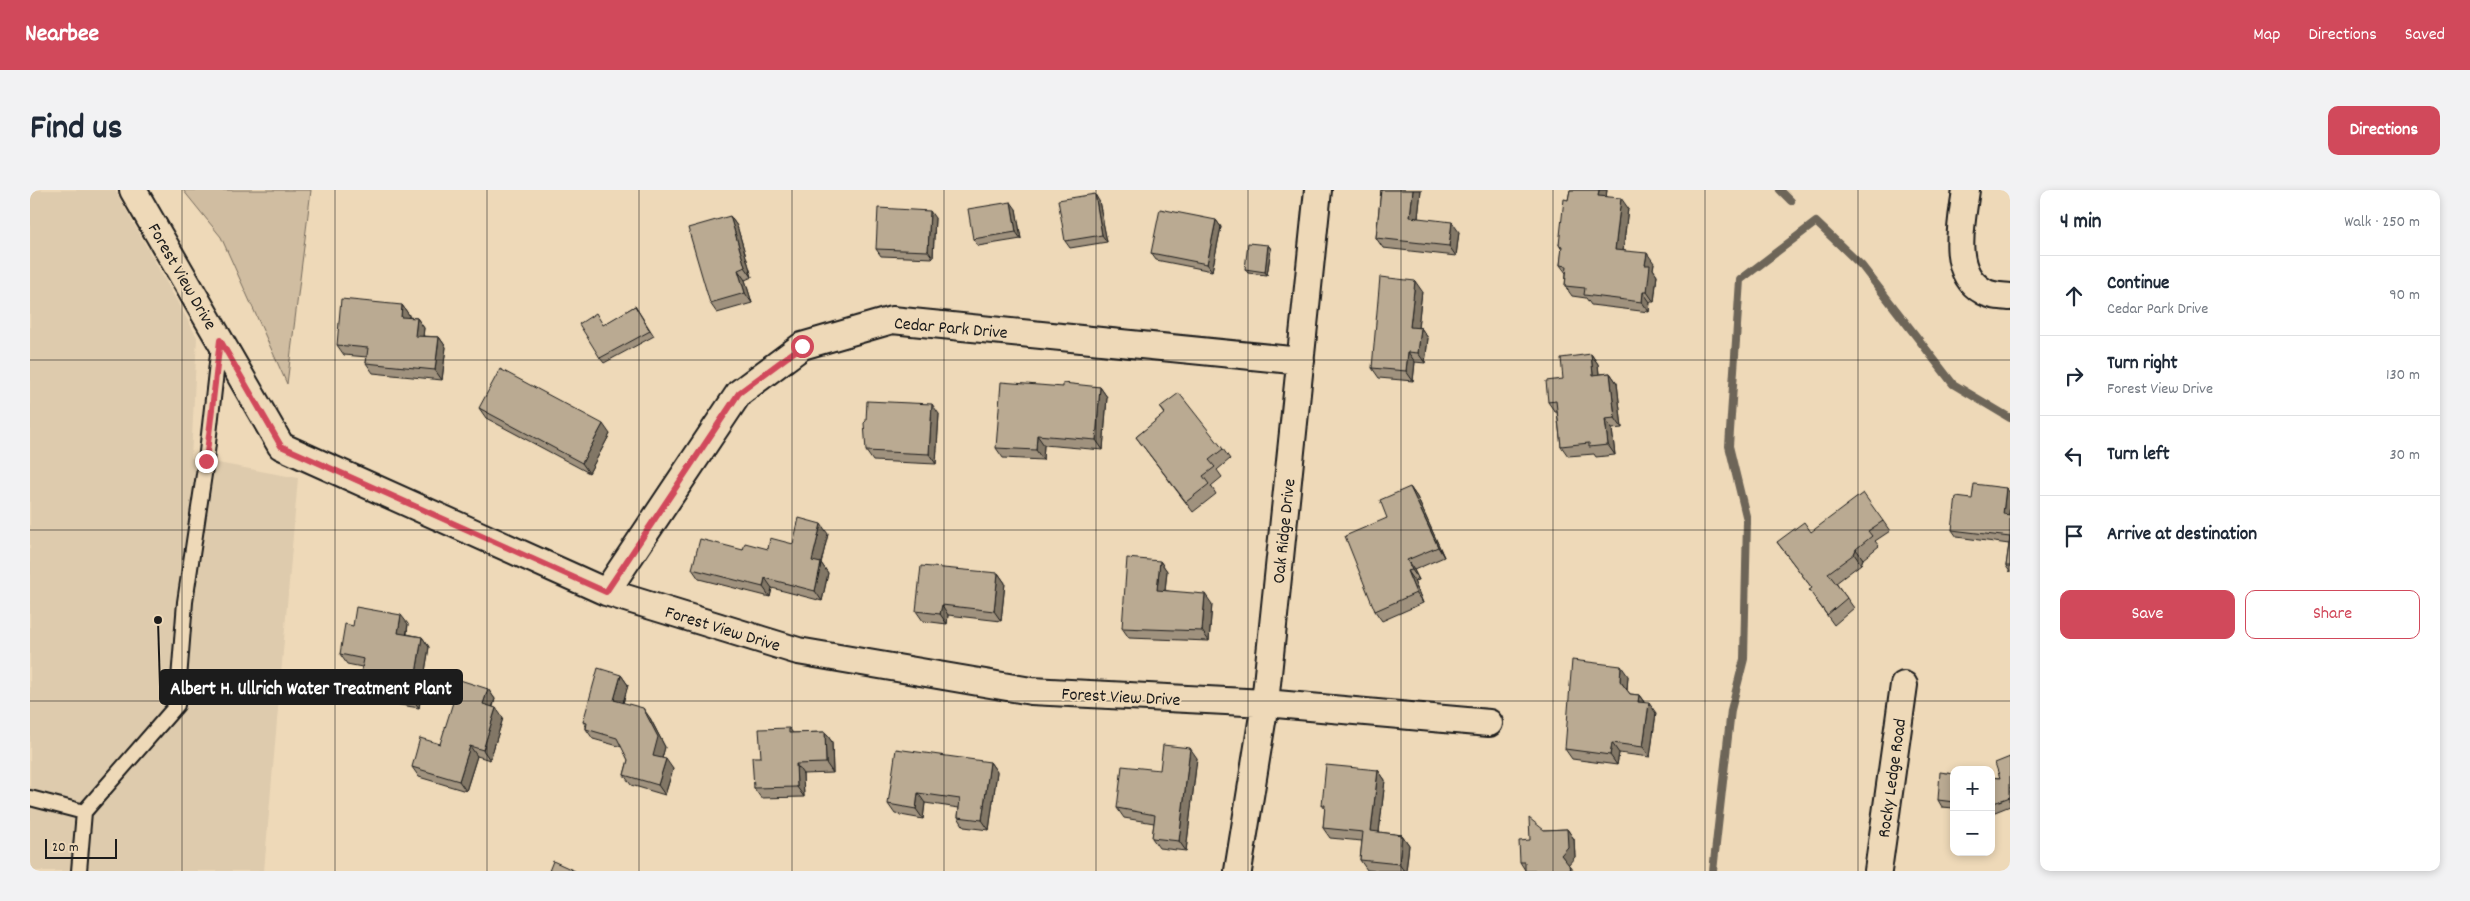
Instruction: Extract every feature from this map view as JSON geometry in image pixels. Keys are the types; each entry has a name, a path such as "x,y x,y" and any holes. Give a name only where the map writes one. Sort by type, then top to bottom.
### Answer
{"street":[{"name":"Forest View Drive","path":"133,190 281,446 606,592 798,650 1021,689 1265,703 1489,723"},
{"name":"Oak Ridge Drive","path":"1238,871 1265,703 1318,190"},
{"path":"1966,190 1960,248 1963,265 1970,281 1984,292 2010,297"},
{"name":"Cedar Park Drive","path":"606,592 739,393 802,346 892,320 1301,361"},
{"name":"Rocky Ledge Road","path":"1878,871 1904,685"}],"lane":[{"path":"79,871 84,812 177,705 185,602 206,461 220,340"},
{"path":"30,798 84,812"}],"shaded area":[{"path":"30,190 115,190 197,337 191,458 298,478 264,871 30,871"},
{"path":"183,190 311,190 287,384 221,237"}],"building":[{"path":"1381,190 1413,190 1410,217 1452,222 1449,246 1376,238"},
{"path":"1570,190 1599,190 1598,196 1621,198 1615,250 1647,253 1645,265 1650,265 1647,292 1643,292 1642,302 1584,295 1585,288 1565,286 1567,266 1560,265 1562,246 1559,245 1564,199 1568,200"},
{"path":"1095,194 1102,235 1065,241 1058,200"},
{"path":"1011,202 1016,232 973,239 968,209"},
{"path":"878,208 930,211 928,251 876,249"},
{"path":"1160,209 1216,220 1207,264 1151,253"},
{"path":"730,216 745,267 738,270 745,293 710,303 688,228"},
{"path":"1248,243 1268,245 1265,272 1245,269"},
{"path":"1380,277 1415,281 1410,327 1421,328 1418,353 1408,352 1406,371 1372,368"},
{"path":"341,299 402,305 401,317 417,318 415,336 439,337 435,370 366,363 368,348 337,345"},
{"path":"635,306 650,331 600,358 579,324 596,313 603,325"},
{"path":"1591,354 1593,375 1610,373 1615,418 1605,419 1608,445 1589,447 1589,443 1561,446 1556,401 1548,402 1546,381 1563,379 1561,358"},
{"path":"500,369 603,424 582,463 479,408"},
{"path":"1001,382 1063,387 1063,383 1100,387 1096,440 1037,435 1036,450 996,448"},
{"path":"1179,393 1223,449 1209,460 1215,467 1203,476 1209,484 1186,502 1136,437 1165,413 1160,407"},
{"path":"867,401 932,404 929,454 866,451 864,423 866,421"},
{"path":"1974,484 2006,488 2003,514 2010,515 2010,537 1952,530 1956,497 1972,499"},
{"path":"1410,487 1438,547 1407,560 1412,570 1407,571 1416,593 1375,611 1345,536 1387,518 1380,500"},
{"path":"1863,493 1883,521 1868,531 1872,536 1856,549 1854,554 1828,573 1847,598 1827,615 1809,590 1812,588 1777,542 1804,522 1811,532"},
{"path":"799,518 821,524 812,561 821,563 815,591 765,578 763,587 692,569 700,539 743,550 745,543 768,549 770,538 793,544"},
{"path":"2010,537 2010,566 2006,566"},
{"path":"1127,558 1160,561 1157,590 1205,594 1202,631 1122,628"},
{"path":"921,566 998,573 994,611 942,605 940,614 916,611"},
{"path":"356,607 401,615 398,633 422,637 412,698 358,689 364,659 340,654 345,624 353,626"},
{"path":"1572,660 1621,666 1620,681 1630,694 1639,695 1638,702 1649,703 1643,747 1612,743 1610,755 1565,749"},
{"path":"598,668 621,675 614,700 643,708 658,737 653,756 666,759 658,785 624,775 628,760 617,738 586,729 587,723 583,722"},
{"path":"460,680 488,689 483,704 496,708 483,750 470,746 459,781 412,767 420,738 440,744"},
{"path":"789,728 789,733 825,732 826,763 796,764 797,787 754,788 752,757 761,757 759,729"},
{"path":"1163,745 1190,748 1179,841 1152,838 1155,815 1117,808 1122,766 1160,770"},
{"path":"896,749 990,762 982,820 958,817 960,799 918,793 916,809 888,804"},
{"path":"2010,757 2010,797 1995,803 1995,777 2000,778 1995,763"},
{"path":"1326,765 1378,770 1371,831 1402,835 1399,864 1360,860 1363,832 1323,828 1325,805 1322,805"},
{"path":"1940,772 1950,773 1950,802 1938,800"},
{"path":"1529,818 1544,830 1567,829 1568,847 1561,855 1569,865 1570,871 1525,871 1525,862 1520,862 1519,841 1530,840"},
{"path":"553,861 575,871 549,871"}],"waterway":[{"path":"1780,190 1791,201"},
{"path":"1713,871 1731,710 1744,659 1747,520 1729,446 1740,280 1816,222 1862,266 1953,384 2010,418"}],"place":[{"name":"Albert H. Ullrich Water Treatment Plant","path":"158,620"}],"route":[{"path":"206,461 220,340 281,446 606,592 739,393 802,346"}]}
